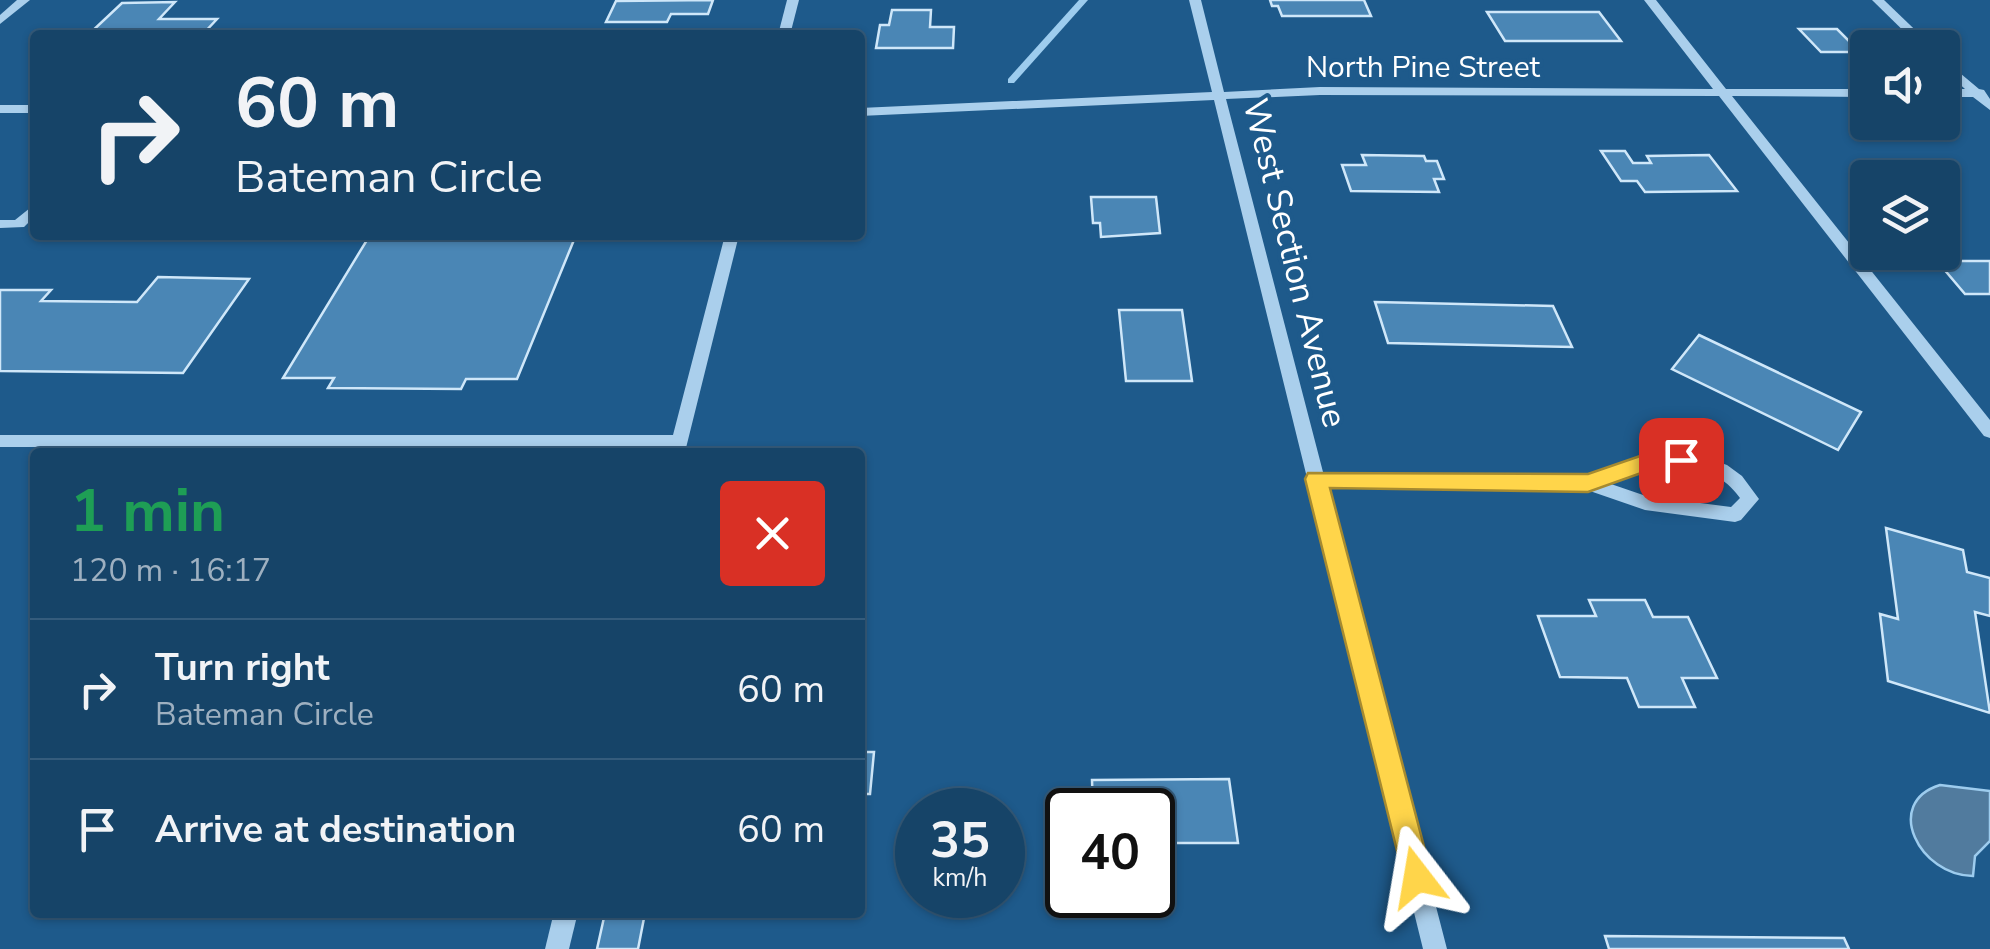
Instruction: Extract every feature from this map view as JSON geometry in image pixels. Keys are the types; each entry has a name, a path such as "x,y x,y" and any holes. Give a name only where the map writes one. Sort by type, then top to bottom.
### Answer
{"street":[{"path":"0,21 24,0"},
{"path":"785,30 793,0"},
{"name":"West Section Avenue","path":"1194,0 1435,949"},
{"path":"1650,0 1990,432"},
{"path":"1878,0 1909,30"},
{"path":"1960,75 1984,93 1990,106"},
{"name":"North Pine Street","path":"865,112 1030,107 1218,93 1850,93"},
{"path":"0,108 30,108"},
{"path":"0,224 19,224 30,213"},
{"path":"0,441 679,447 731,240"},
{"path":"1316,479 1588,483 1644,503 1735,515 1750,499 1741,483 1718,464 1681,460 1643,464 1588,483"},
{"path":"557,949 565,918"}],"water":[{"path":"1940,785 1990,791 1990,841 1975,856 1973,876 1954,873 1937,864 1915,837 1913,807 1923,794"}],"building":[{"path":"713,0 708,14 671,14 667,22 606,22 616,1"},
{"path":"1270,0 1364,0 1371,16 1282,16"},
{"path":"175,2 159,19 217,19 207,30 93,30 122,3"},
{"path":"892,10 931,10 930,27 954,27 953,48 876,48 880,25 889,25"},
{"path":"1487,12 1599,12 1621,41 1505,41"},
{"path":"1799,29 1837,29 1850,42 1850,52 1821,52"},
{"path":"1601,151 1625,151 1633,163 1651,163 1647,156 1709,155 1737,191 1645,192 1637,181 1621,181"},
{"path":"1362,155 1424,156 1426,161 1437,161 1444,179 1434,179 1439,192 1351,191 1342,165 1366,165"},
{"path":"1091,197 1156,197 1160,233 1101,237 1100,223 1093,223"},
{"path":"367,240 574,240 517,379 466,379 461,389 328,388 334,378 283,378"},
{"path":"1960,261 1990,261 1990,294 1965,294 1945,270 1960,270"},
{"path":"158,277 249,279 183,373 0,371 0,290 51,290 41,301 137,302"},
{"path":"1375,302 1553,306 1572,347 1388,343"},
{"path":"1119,310 1182,310 1192,381 1126,381"},
{"path":"1699,335 1861,412 1838,450 1672,369"},
{"path":"1886,528 1963,550 1967,572 1990,578 1990,616 1975,612 1990,713 1888,681 1880,614 1898,619"},
{"path":"1589,600 1645,600 1653,617 1688,617 1717,678 1682,678 1695,707 1639,707 1627,678 1560,677 1538,616 1596,616"},
{"path":"865,752 874,752 870,794 865,794"},
{"path":"1229,779 1238,843 1175,843 1175,788 1092,788 1092,780"},
{"path":"604,918 644,918 638,949 597,949"},
{"path":"1605,936 1844,938 1849,949 1609,949"}],"waterway":[{"path":"1011,81 1084,0"}],"route":[{"path":"1417,877 1316,479 1588,483 1643,464 1681,460"}]}
